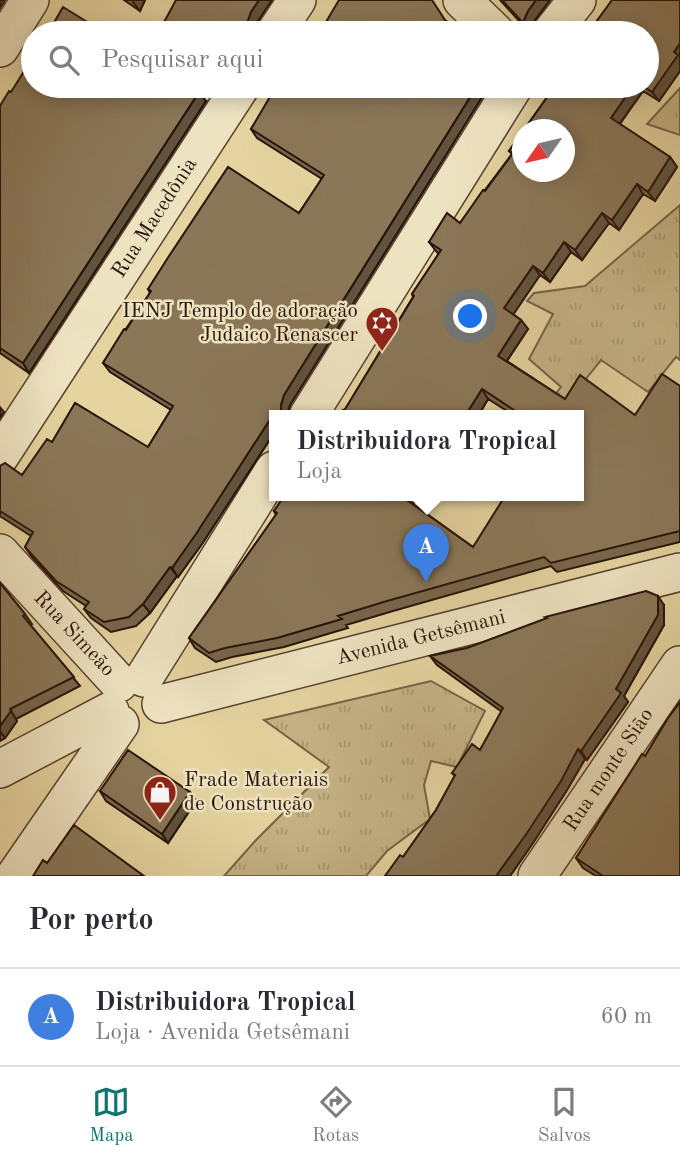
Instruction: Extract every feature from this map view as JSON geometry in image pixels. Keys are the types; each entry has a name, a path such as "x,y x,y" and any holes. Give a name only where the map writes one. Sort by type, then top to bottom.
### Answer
{"street":[{"path":"0,48 30,0"},
{"path":"283,21 297,0"},
{"path":"461,0 483,21"},
{"path":"560,21 576,0"},
{"name":"Rua Macedônia","path":"0,456 233,98"},
{"path":"312,410 507,98"},
{"path":"15,876 131,700 269,478"},
{"name":"Rua Simeão","path":"0,553 131,700"},
{"name":"Avenida Getsêmani","path":"0,769 131,700 680,572"},
{"name":"Rua monte Sião","path":"537,876 680,665"}],"green space":[{"path":"680,88 680,135 647,124"},
{"path":"680,205 680,360 676,357 648,392 601,360 561,410 543,410 561,387 529,359 553,314 527,301 534,293 585,286"},
{"path":"431,681 485,711 457,767 431,761 424,785 430,819 387,851 366,876 224,876 329,767 264,720"}],"building":[{"path":"176,0 259,0 248,21 165,21"},
{"path":"339,0 432,0 446,21 327,21"},
{"path":"502,0 536,0 524,21"},
{"path":"612,0 680,0 680,43 674,52 678,55 659,82 659,21 597,21"},
{"path":"63,7 86,21 55,21"},
{"path":"21,76 21,98 195,98 23,363 0,348 0,106 9,91 11,92"},
{"path":"269,98 470,98 284,395 281,410 269,410 269,421 196,534 143,604 129,617 104,622 84,609 89,602 56,581 25,547 33,532 0,511 0,466 5,463 22,475 47,439 52,442 75,403 148,447 173,406 103,363 151,291 148,289 169,256 228,167 299,213 324,175 251,129"},
{"path":"547,98 625,98 611,118 670,157 648,192 637,184 612,220 602,213 575,250 564,242 543,273 533,266 504,308 521,320 498,356 565,399 580,375 635,415 662,374 680,386 680,531 551,563 544,557 387,601 338,616 342,619 277,638 209,653 189,638 277,513 274,511 281,501 408,501 473,547 502,501 584,501 584,410 514,410 482,389 469,410 345,410 414,296 412,294 441,250 429,242 447,213 460,223 483,190 485,191 512,154 512,182 575,182 575,119 532,119"},
{"path":"0,583 25,614 23,616 74,677 10,709 0,726"},
{"path":"646,591 658,596 658,615 616,689 621,693 581,751 578,749 561,781 496,876 385,876 400,855 403,857 436,810 455,775 452,773 472,744 480,750 503,708 430,656 467,648 547,618 545,617"},
{"path":"680,702 680,876 603,876 576,858 642,754 645,756"},
{"name":"Frade Materiais de Construção","path":"128,750 190,792 162,834 100,791"},
{"path":"74,825 144,876 33,876 43,860 47,863"}],"place":[{"name":"IENJ Templo de adoração Judaico Renascer","path":"382,353"},
{"name":"Distribuidora Tropical","path":"426,582"},
{"name":"Frade Materiais de Construção","path":"160,822"}]}
